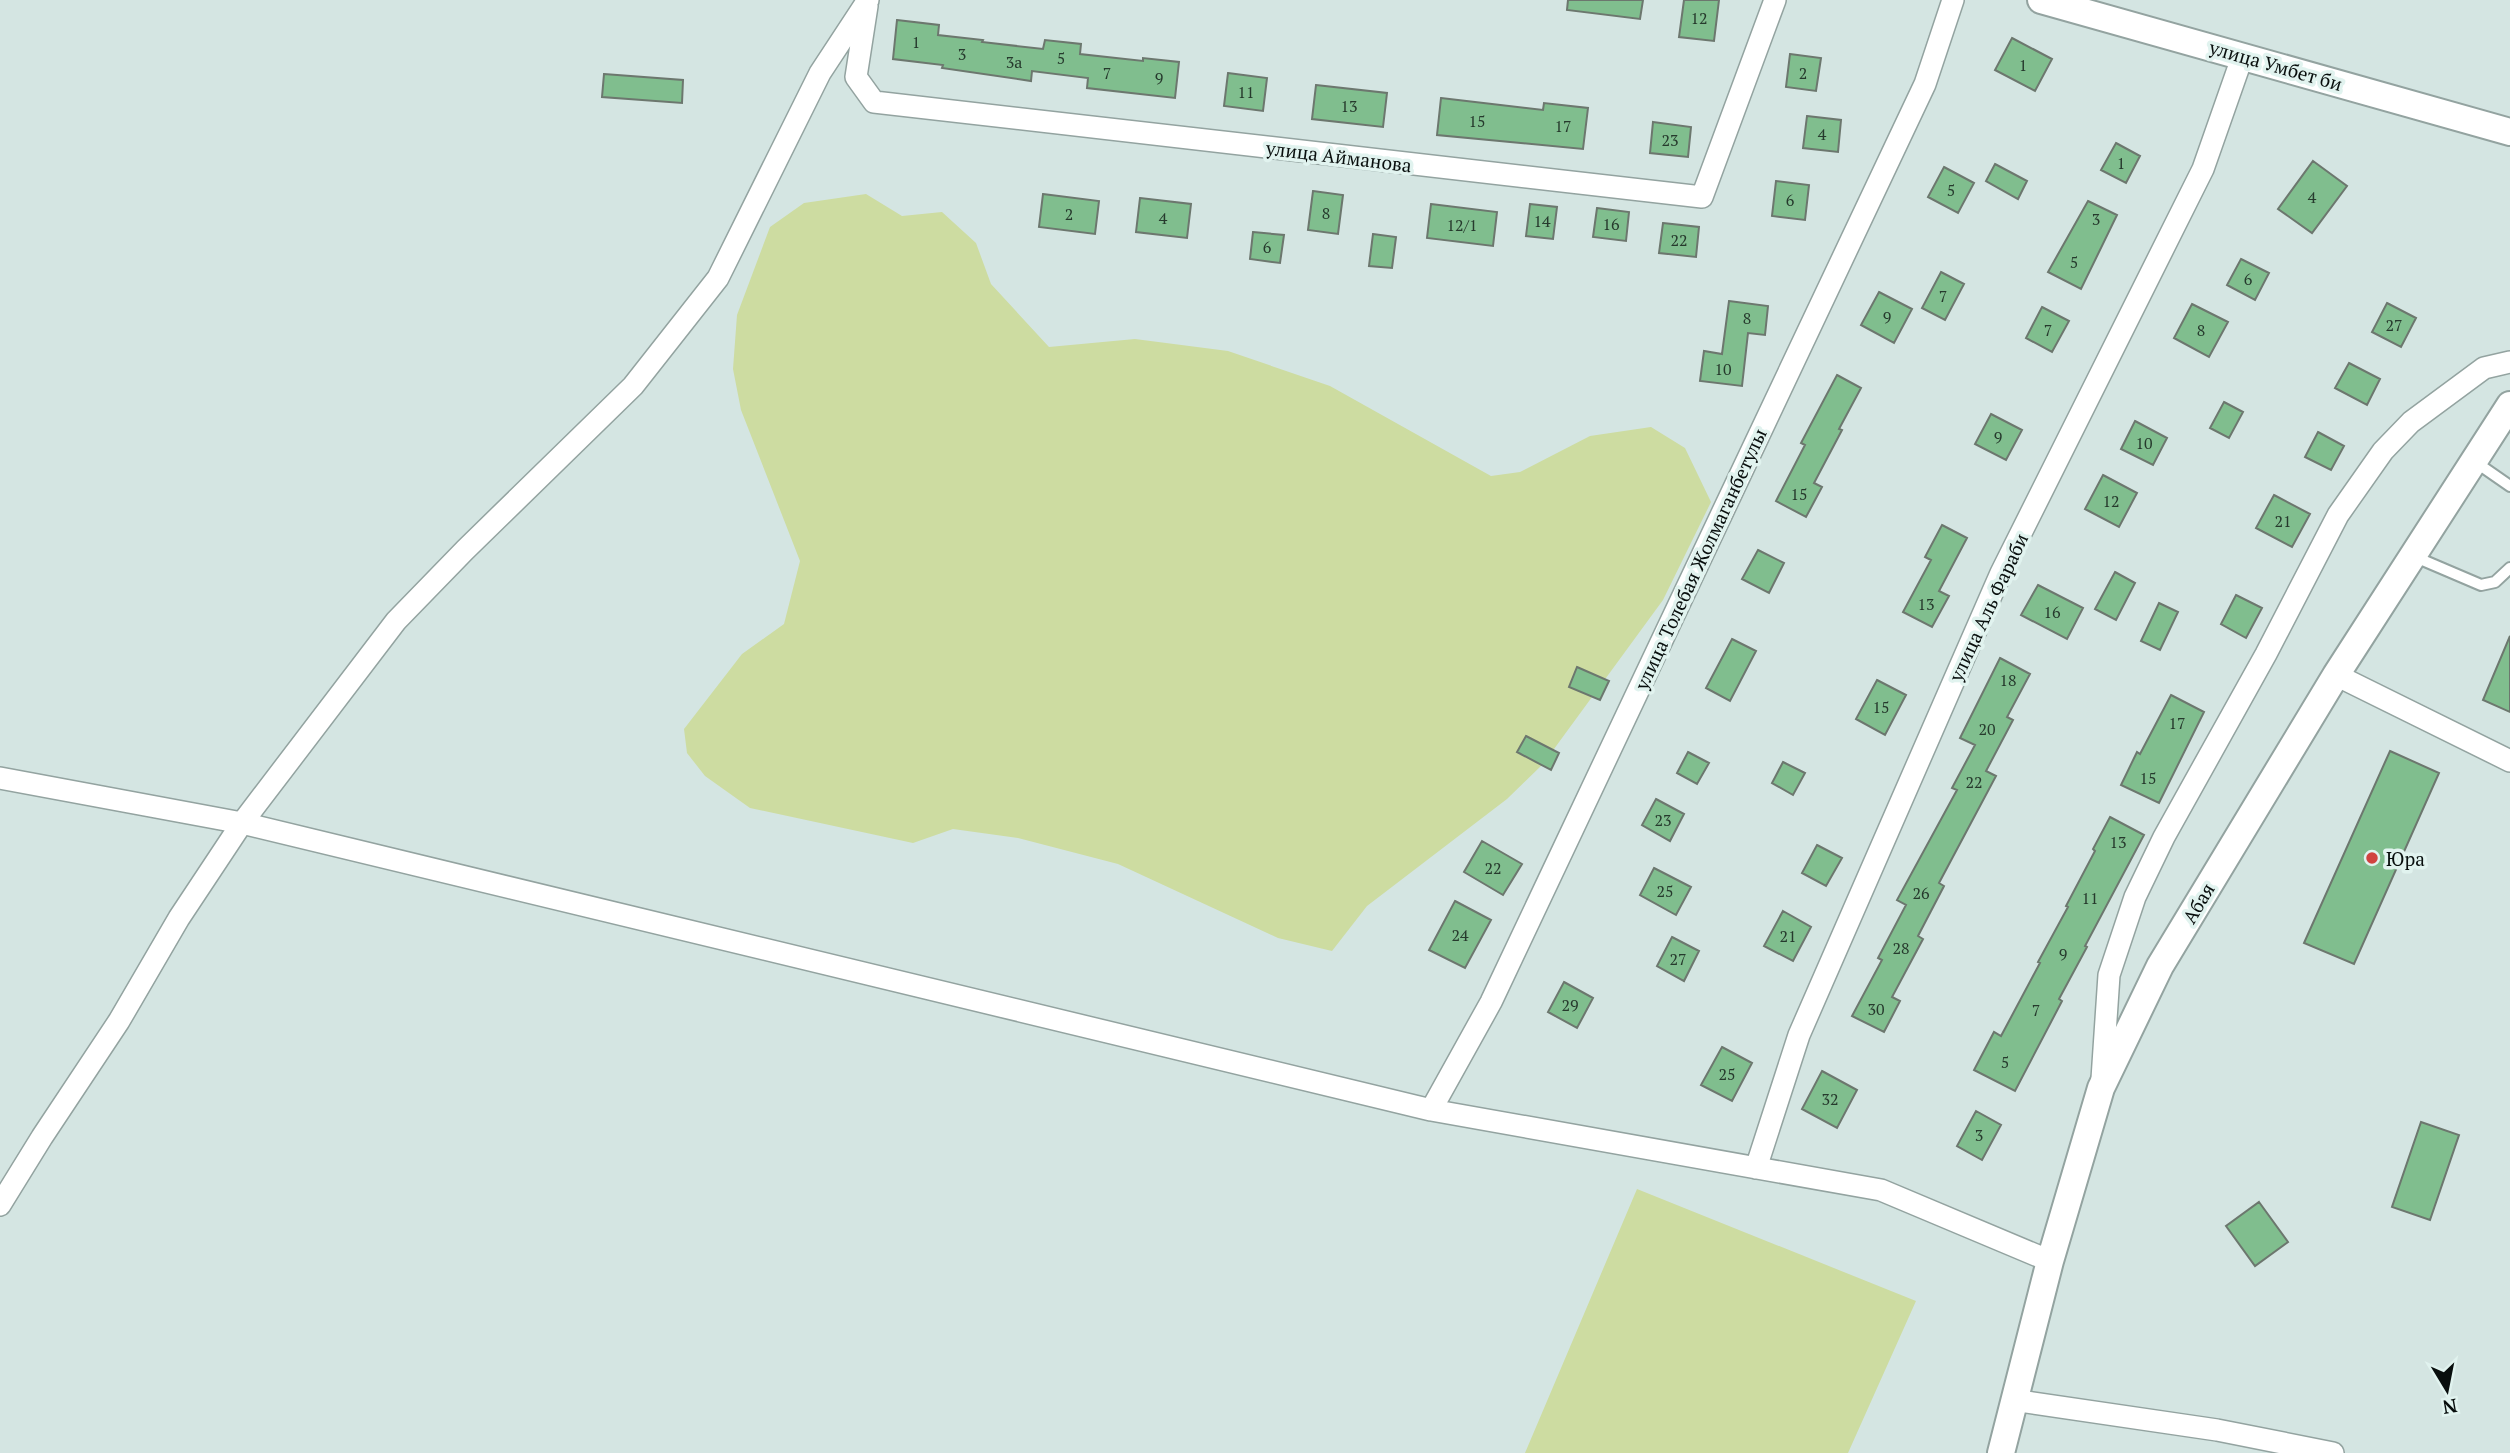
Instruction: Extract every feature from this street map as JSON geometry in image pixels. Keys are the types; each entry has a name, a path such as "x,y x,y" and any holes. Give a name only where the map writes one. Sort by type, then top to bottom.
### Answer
{"street":[{"name":"улица Айманова","path":"868,0 856,77 874,102 1702,197 1774,0"},
{"path":"0,1205 118,1021 179,918 242,823 396,621 633,386 718,278 820,73 868,0"},
{"name":"улица Толебая Жолмаганбетулы","path":"1431,1110 1491,1002 1925,84 1953,0"},
{"name":"улица Умбет би","path":"2041,0 2510,132"},
{"name":"улица Аль Фараби","path":"1756,1168 1799,1035 2001,573 2203,169 2243,55"},
{"path":"2101,1088 2109,975 2134,897 2164,837 2266,654 2338,514 2383,451 2411,422 2484,368 2510,362"},
{"name":"Абая","path":"2001,1453 2050,1261 2101,1088 2160,966 2336,675 2510,405"},
{"path":"2336,675 2510,761"},
{"path":"0,778 242,823 1431,1110 1881,1191 2050,1261"},
{"path":"2013,1400 2217,1430 2333,1453"}],"lane":[{"path":"2474,461 2510,486"},
{"path":"2412,556 2481,585 2495,582 2510,568"}],"green space":[{"path":"866,194 902,216 942,212 976,243 991,284 1049,347 1135,339 1228,351 1330,386 1491,476 1520,472 1590,436 1651,427 1685,448 1711,502 1663,600 1543,764 1507,799 1367,906 1332,951 1278,938 1118,864 1018,838 953,829 913,843 750,808 705,776 687,753 684,729 742,654 784,624 800,561 741,410 733,369 737,315 770,227 804,203"},
{"path":"1637,1189 1916,1301 1848,1453 1525,1453"}],"building":[{"path":"1568,0 1643,0 1640,19 1567,10"},
{"path":"1684,0 1719,0 1714,41 1679,37"},
{"path":"897,20 939,25 938,35 983,40 982,42 1043,49 1045,40 1081,44 1080,54 1179,62 1175,98 1087,88 1088,78 1032,71 1031,81 893,59"},
{"path":"2012,38 2052,59 2035,91 1995,70"},
{"path":"1790,54 1821,58 1816,91 1786,87"},
{"path":"1228,73 1267,78 1263,111 1224,106"},
{"path":"604,74 683,80 682,103 602,97"},
{"path":"1316,85 1387,93 1383,127 1312,119"},
{"path":"1441,98 1543,110 1544,103 1588,108 1583,149 1437,135"},
{"path":"1807,116 1841,120 1838,152 1803,148"},
{"path":"1653,122 1691,127 1688,157 1650,153"},
{"path":"2116,143 2140,156 2126,183 2101,170"},
{"path":"2313,161 2347,186 2312,233 2278,209"},
{"path":"1995,164 2027,181 2018,199 1986,181"},
{"path":"1944,167 1974,183 1958,213 1928,197"},
{"path":"1776,181 1809,185 1805,220 1772,216"},
{"path":"1313,191 1343,195 1338,234 1308,230"},
{"path":"1043,194 1099,201 1095,234 1039,227"},
{"path":"1140,198 1191,204 1187,238 1136,232"},
{"path":"2088,201 2117,215 2081,289 2048,272"},
{"path":"1431,204 1497,212 1493,246 1427,238"},
{"path":"1530,204 1557,207 1553,239 1526,236"},
{"path":"1597,208 1629,212 1626,241 1593,237"},
{"path":"1663,223 1699,227 1696,257 1659,253"},
{"path":"1253,232 1284,235 1280,263 1250,259"},
{"path":"1373,234 1396,237 1392,268 1369,266"},
{"path":"2241,259 2269,273 2255,300 2227,285"},
{"path":"1941,272 1964,284 1945,320 1922,308"},
{"path":"1879,292 1912,309 1894,343 1861,325"},
{"path":"1729,301 1768,306 1765,335 1748,333 1742,386 1700,381 1704,351 1722,354"},
{"path":"2387,303 2416,318 2401,347 2372,332"},
{"path":"2192,304 2228,322 2209,357 2174,338"},
{"path":"2042,307 2069,321 2052,352 2026,338"},
{"path":"2349,363 2380,379 2367,405 2335,388"},
{"path":"1837,375 1861,388 1814,483 1822,487 1806,517 1776,501 1805,445 1801,443"},
{"path":"2224,402 2243,412 2229,438 2210,428"},
{"path":"1991,414 2022,430 2006,460 1975,444"},
{"path":"2135,421 2167,438 2153,465 2121,449"},
{"path":"2318,432 2344,446 2331,470 2305,457"},
{"path":"2103,475 2137,493 2119,527 2085,509"},
{"path":"2274,495 2310,514 2292,547 2256,528"},
{"path":"1942,525 1967,538 1939,591 1949,596 1932,627 1903,612 1931,560 1925,557"},
{"path":"1758,550 1784,563 1769,593 1742,579"},
{"path":"2115,572 2135,583 2116,620 2095,609"},
{"path":"2038,585 2083,608 2067,639 2021,615"},
{"path":"2236,595 2262,608 2246,638 2221,624"},
{"path":"2159,603 2178,612 2160,650 2141,641"},
{"path":"2510,636 2510,712 2483,700"},
{"path":"1732,639 1756,651 1730,701 1706,688"},
{"path":"2000,658 2030,674 2007,717 2013,720 1986,771 1996,776 1939,883 1944,886 1918,936 1923,939 1892,997 1900,1001 1884,1032 1852,1016 1882,960 1878,958 1906,905 1897,900 1957,790 1952,788 1975,745 1960,738"},
{"path":"1577,667 1609,681 1600,700 1569,687"},
{"path":"1877,680 1906,695 1885,735 1856,719"},
{"path":"2171,695 2204,712 2159,803 2121,785"},
{"path":"1526,736 1559,753 1551,770 1517,752"},
{"name":"Юра","path":"2390,751 2439,773 2354,964 2304,943"},
{"path":"1688,752 1709,763 1697,784 1677,773"},
{"path":"1783,762 1805,773 1793,795 1772,783"},
{"path":"1656,799 1684,814 1670,841 1642,825"},
{"path":"2110,817 2144,835 2085,946 2087,947 2059,999 2062,1001 2015,1091 1974,1070 1994,1032 2001,1036 2068,907 2066,906"},
{"path":"1482,841 1522,864 1503,895 1464,872"},
{"path":"1817,845 1842,858 1826,886 1802,873"},
{"path":"1654,868 1691,887 1676,915 1640,895"},
{"path":"1455,901 1491,920 1465,968 1429,950"},
{"path":"1783,911 1811,927 1793,961 1764,946"},
{"path":"1672,937 1699,951 1684,981 1657,966"},
{"path":"1564,982 1593,998 1577,1028 1548,1012"},
{"path":"1722,1047 1752,1063 1732,1101 1701,1085"},
{"path":"1822,1071 1857,1090 1837,1128 1802,1109"},
{"path":"1976,1111 2001,1125 1982,1160 1957,1146"},
{"path":"2421,1122 2459,1135 2430,1220 2392,1207"},
{"path":"2259,1202 2288,1242 2255,1266 2226,1226"}],"place":[{"name":"Юра","path":"2372,858"}]}
